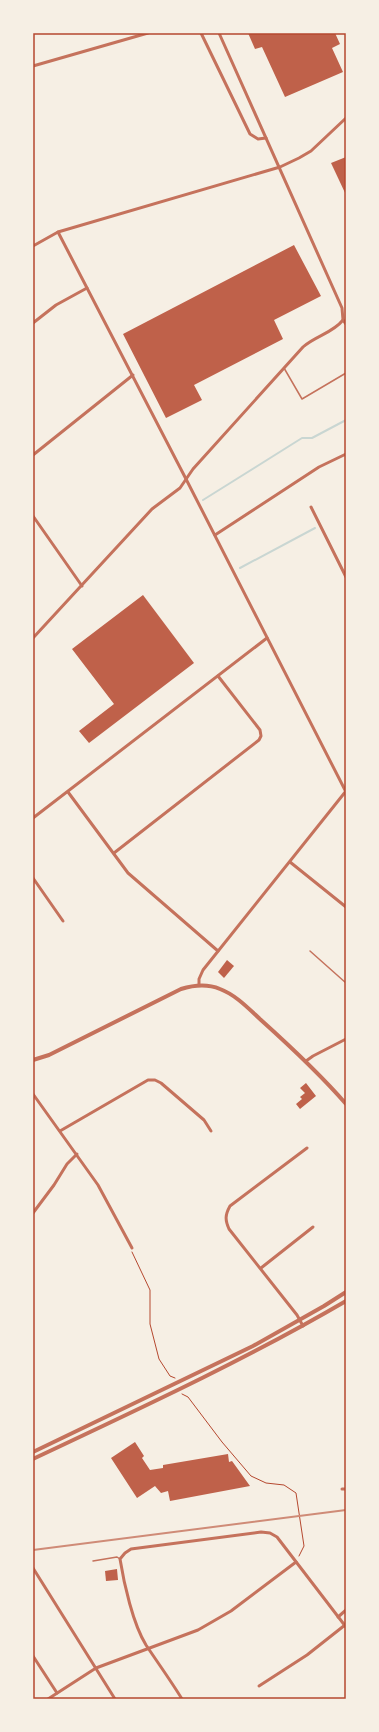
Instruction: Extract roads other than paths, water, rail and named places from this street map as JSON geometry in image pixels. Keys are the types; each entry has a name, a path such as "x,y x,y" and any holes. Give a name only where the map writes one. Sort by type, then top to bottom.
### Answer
{"street":[{"path":"33,66 148,33"},
{"path":"201,33 250,134 258,139 266,138"},
{"path":"219,33 342,308 343,320 346,324"},
{"path":"33,246 58,232 280,167 311,151 346,118"},
{"path":"58,232 346,791 203,970 199,979 199,986"},
{"path":"33,323 56,304 87,288"},
{"path":"33,638 152,509 180,488 192,470 309,342 334,329 343,320"},
{"path":"33,455 133,375"},
{"path":"215,535 319,467 346,454"},
{"path":"311,507 346,577"},
{"path":"33,516 82,586"},
{"path":"33,818 267,638"},
{"path":"114,853 259,740 261,736 260,730 218,676"},
{"path":"68,792 128,873 218,951"},
{"path":"290,862 346,908"},
{"path":"33,878 63,921"},
{"path":"33,1060 49,1055 182,989 210,986 229,993 306,1061 346,1104"},
{"path":"306,1061 346,1039"},
{"path":"60,1131 148,1080 155,1080 161,1083 204,1120 211,1131"},
{"path":"33,1094 98,1185 132,1248"},
{"path":"303,1326 261,1268 229,1229 225,1221 226,1213 230,1206 272,1176 307,1148"},
{"path":"33,1213 54,1185 67,1164 76,1154"},
{"path":"261,1268 313,1228"},
{"path":"33,1452 253,1346 346,1292"},
{"path":"33,1459 179,1389 303,1326 346,1301"},
{"path":"182,1699 149,1649 139,1628 130,1603 120,1559 124,1553 130,1549 261,1532 270,1533 277,1537 345,1626 307,1655 259,1686"},
{"path":"48,1699 96,1668 198,1630 231,1611 296,1562"},
{"path":"33,1568 116,1699"},
{"path":"338,1617 346,1610"},
{"path":"33,1656 57,1693"}],"lane":[{"path":"284,368 302,399 346,373"},
{"path":"310,951 346,983"},
{"path":"93,1561 117,1557 120,1559"}],"waterway":[{"path":"203,500 302,438 312,438 346,420"},
{"path":"240,568 315,528"}],"railway":[{"path":"33,1550 346,1510"}]}
